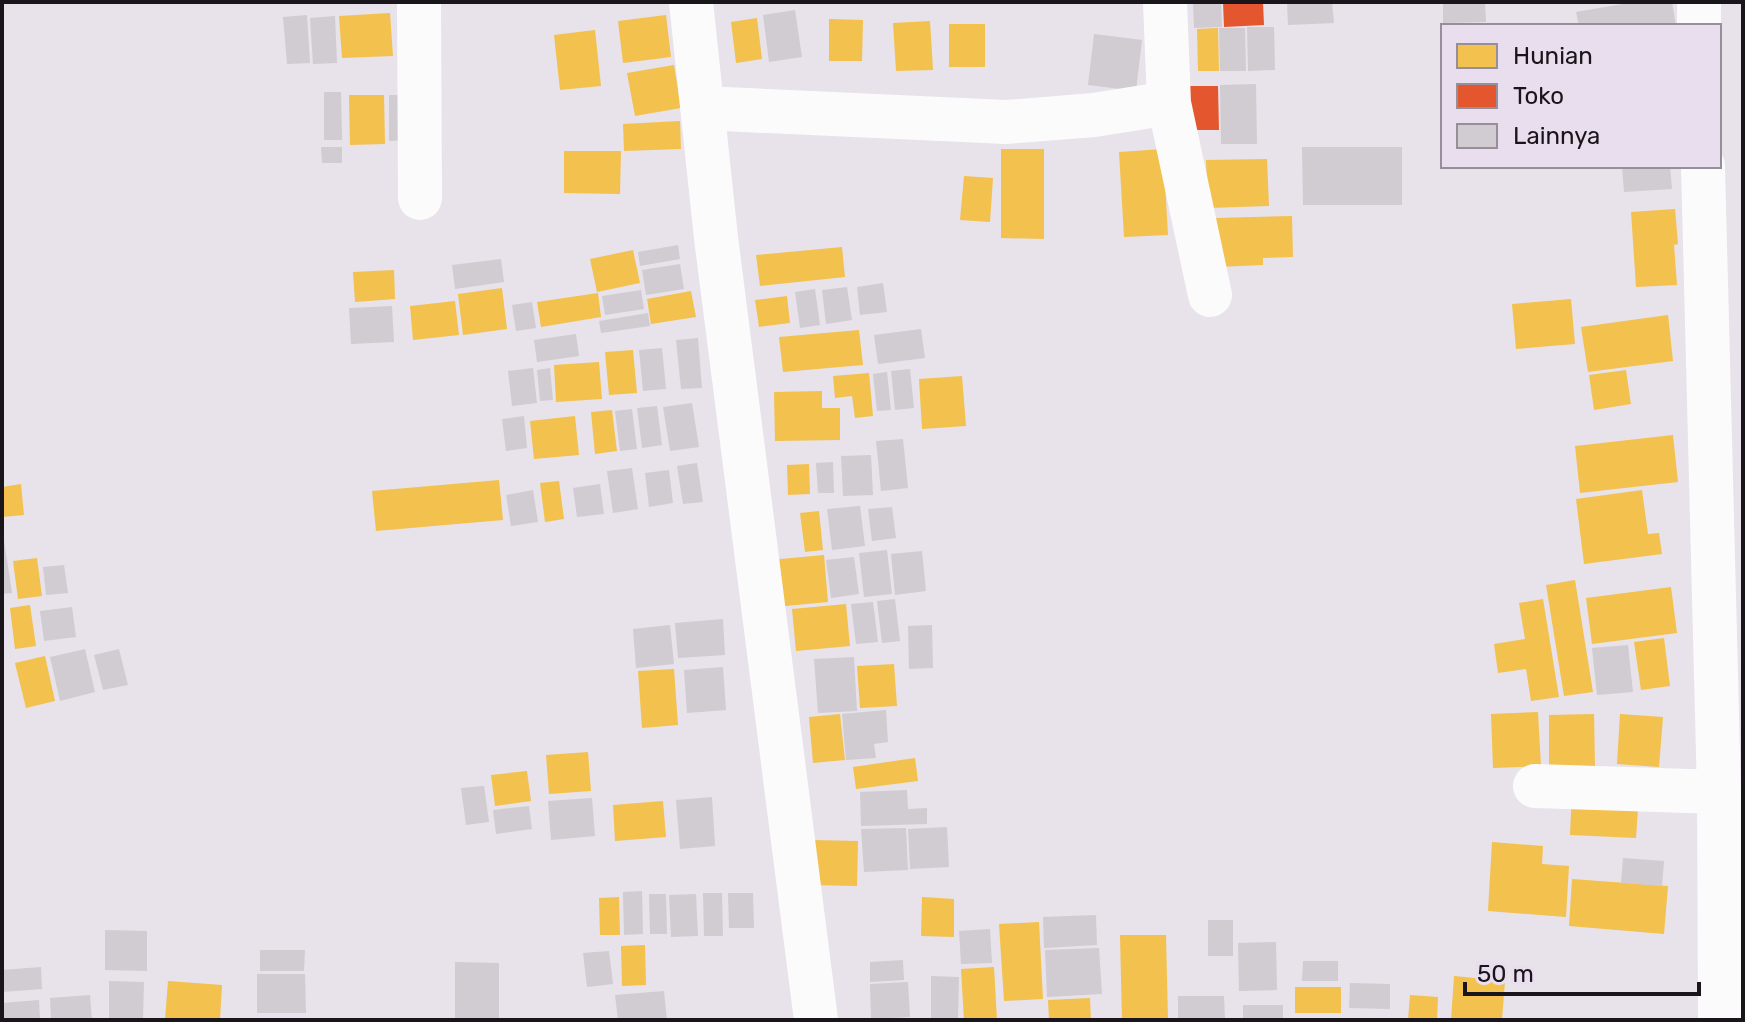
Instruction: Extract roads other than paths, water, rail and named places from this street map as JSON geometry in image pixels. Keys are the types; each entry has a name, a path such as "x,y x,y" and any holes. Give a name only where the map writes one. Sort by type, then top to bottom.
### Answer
{"street":[{"path":"419,2 420,198"},
{"path":"691,2 718,254 816,1020"},
{"path":"1165,2 1169,103 1210,295"},
{"path":"1699,2 1699,24"},
{"path":"702,108 1006,122 1094,115 1169,103"},
{"path":"1703,168 1719,792 1720,1020"},
{"path":"1535,786 1719,792"}]}
